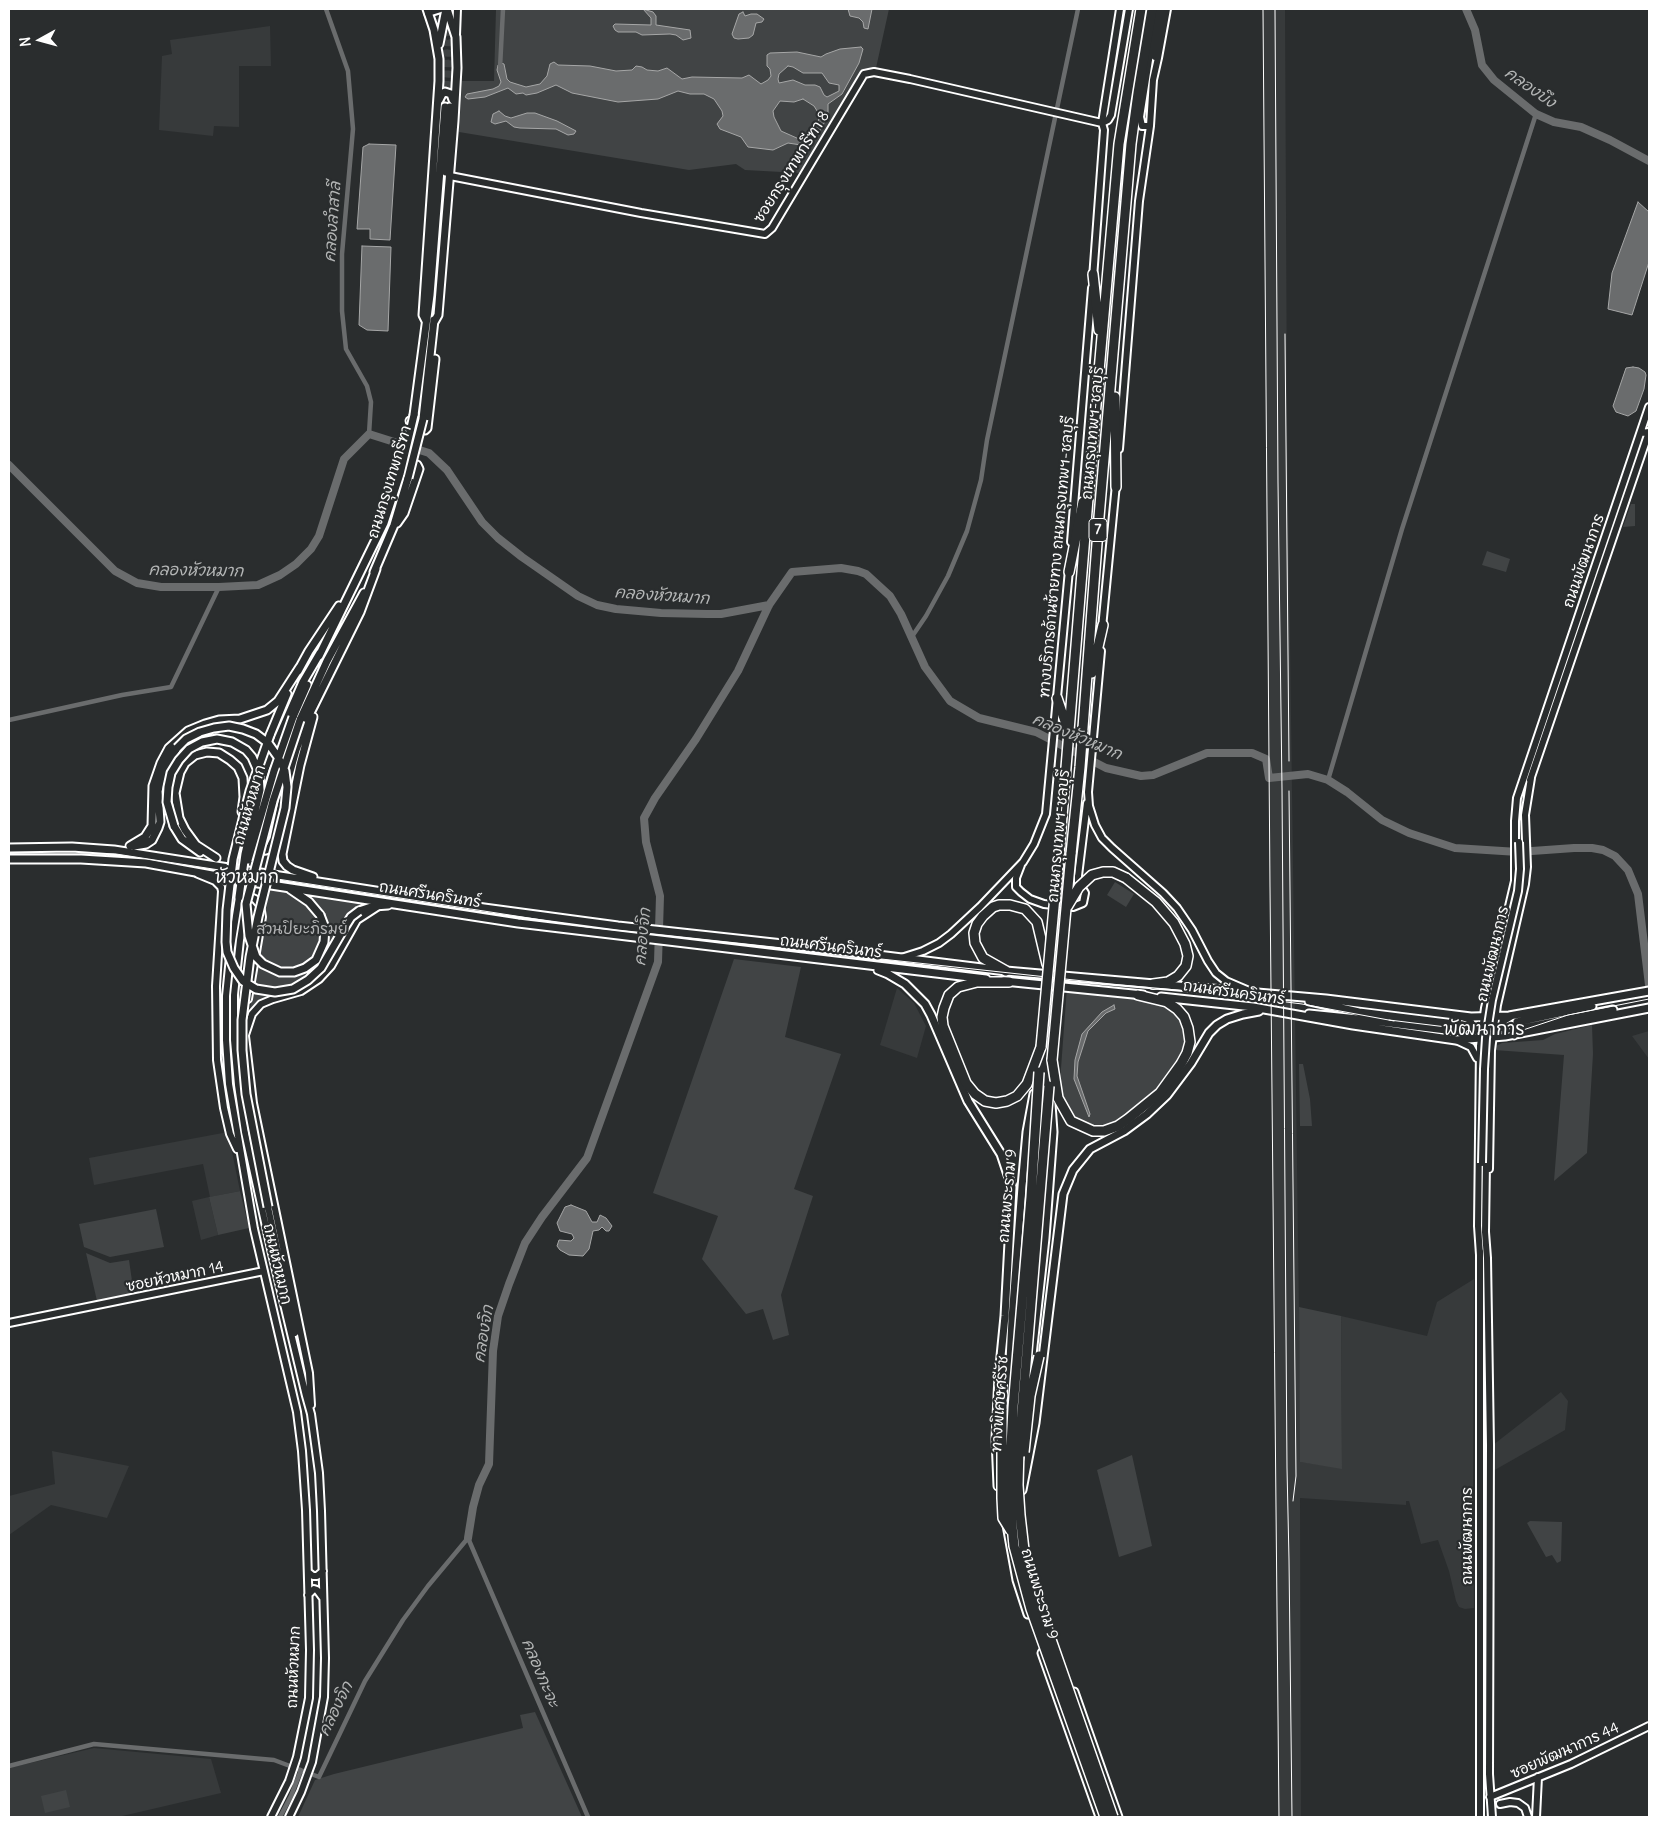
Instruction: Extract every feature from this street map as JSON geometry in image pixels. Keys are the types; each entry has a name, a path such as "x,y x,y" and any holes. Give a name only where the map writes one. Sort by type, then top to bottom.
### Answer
{"highway":[{"name":"ถนนกรุงเทพฯ-ชลบุรี","path":"1046,979 1059,852 1119,144 1140,9"},
{"name":"ถนนกรุงเทพฯ-ชลบุรี","path":"1059,980 1080,767 1098,526 1132,144 1138,93 1152,9"},
{"path":"1093,274 1102,350"},
{"path":"1114,352 1116,487"},
{"path":"1069,572 1091,462"},
{"path":"1084,709 1102,625"},
{"path":"1057,698 1069,732"},
{"path":"1066,909 1079,888 1092,875 1103,872 1113,872 1126,878 1156,902 1174,923 1186,944 1188,956 1186,966 1178,976 1168,982 1153,984"},
{"path":"1006,971 983,958 975,943 974,933 982,916 993,907 999,905 1017,906 1031,914 1040,930 1047,964"},
{"name":"ทางพิเศษศรีรัช","path":"1046,979 1031,1197 1013,1408 1009,1484 1013,1535 1022,1578 1031,1609 1105,1817"},
{"name":"ทางพิเศษศรีรัช","path":"1059,980 1019,1448 1018,1485 1021,1529 1030,1577 1113,1817"},
{"path":"1009,982 977,982 958,987 949,995 942,1017 943,1026 966,1084 985,1101 996,1103 1007,1101 1017,1096 1027,1084 1041,1047"},
{"path":"1052,1060 1058,1098 1071,1121 1093,1131 1118,1126 1128,1119 1160,1092 1181,1064 1190,1042 1184,1018 1167,1002 1138,995"},
{"path":"1021,1529 1025,1521 1024,1469 1028,1416 1038,1356"},
{"path":"1006,1382 1001,1469 1003,1518 1013,1535"}],"main road":[{"name":"ถนนกรุงเทพกรีฑา","path":"430,322 438,315 450,176 447,107 439,81 438,52 428,11 441,9"},
{"name":"ถนนกรุงเทพกรีฑา","path":"430,322 423,315 456,37 446,9"},
{"path":"438,52 446,9"},
{"path":"456,37 457,9"},
{"name":"ทางบริการด้านซ้ายทาง ถนนกรุงเทพฯ-ชลบุรี","path":"901,958 923,951 939,943 980,907 1023,862 1034,844 1046,814 1069,572 1104,130 1102,123 1120,9"},
{"path":"1113,53 1119,37 1125,9"},
{"path":"1102,123 1109,118 1112,110 1129,9"},
{"path":"1150,126 1142,126 1140,117 1157,9"},
{"path":"1023,862 1016,878 1016,886 1030,899 1044,904 1073,907 1083,903 1085,893 1078,882 1078,876 1090,772 1116,487 1139,201 1150,126 1153,80 1162,9"},
{"path":"1153,80 1167,9"},
{"name":"ซอยกรุงเทพกรีฑา 8","path":"450,176 641,213 765,234 772,228 864,74 868,72 910,79 1052,110 1102,123"},
{"path":"1110,72 1118,74"},
{"name":"ถนนกรุงเทพกรีฑา","path":"296,718 376,569 394,525 423,418 447,107"},
{"path":"1103,114 1112,110"},
{"name":"ถนนกรุงเทพกรีฑา","path":"296,718 320,653 384,523 400,474 428,350"},
{"path":"428,350 435,356 427,428 425,430 409,423 418,357 428,350"},
{"name":"ถนนพัฒนาการ","path":"1480,1817 1480,1255 1489,1038 1496,992 1521,891 1523,868 1519,818 1523,780 1649,407"},
{"path":"1641,432 1649,432"},
{"name":"ถนนพัฒนาการ","path":"1480,1255 1478,1226 1480,1039 1483,1017 1515,881 1516,860 1521,844 1522,810 1531,778 1649,432"},
{"path":"384,523 382,517 399,462 417,464 419,469 404,513 399,522 394,525"},
{"path":"1619,496 1626,499"},
{"path":"320,653 303,682 266,766 244,837 246,847 258,851 269,849 296,750 310,713 364,602 376,569"},
{"path":"130,846 144,837 152,826 153,786 161,762 169,748 188,731 219,720 240,720 267,710 278,701 352,587"},
{"path":"238,834 253,782 270,735 300,667"},
{"path":"324,686 304,750 282,854 283,860 292,870 334,884"},
{"name":"ถนนหัวหมาก","path":"271,1817 285,1788 301,1743 308,1710 311,1681 305,1493 301,1436 288,1370 254,1229 241,1157 228,1065 226,1018 228,971 239,897 265,800 296,718"},
{"name":"ถนนหัวหมาก","path":"289,1817 312,1762 324,1697 325,1658 319,1473 312,1414 245,1132 236,1064 234,995 246,904 296,718"},
{"path":"114,850 146,844 156,834 160,822 158,791 163,772 177,748 186,739 200,732 229,726 256,734 268,743 278,756 285,771 287,787 285,808 250,957 242,1020 242,1050 246,1094 294,1326 298,1361"},
{"path":"239,897 245,854 260,790 259,773 246,750 232,742 217,739 202,742 189,750 171,772 167,802 174,826 189,846 240,869"},
{"path":"216,858 196,844 185,830 176,806 175,793 180,772 185,763 194,755 207,752 219,753 230,760 238,767 243,778 244,787 230,885 226,942 227,952 238,975 249,986 256,989 275,992 293,989 308,980 321,968 351,917 359,911 374,906 398,904"},
{"path":"1088,792 1091,814 1102,838 1120,856 1163,892 1177,908 1192,930 1216,973 1226,982 1268,995"},
{"name":"ถนนพัฒนาการ","path":"1487,1258 1489,1235 1491,1050 1497,1004 1524,894 1527,859 1521,844"},
{"name":"ถนนศรีนครินทร์","path":"9,848 72,847 114,850 520,914 664,932 1006,971 1326,999 1461,1016 1495,1017 1514,1023 1649,1005"},
{"name":"ถนนศรีนครินทร์","path":"9,859 111,860 146,864 518,923 1009,982 1253,1007 1393,1032 1461,1034 1480,1039 1492,1038 1505,1036 1514,1023 1645,994"},
{"path":"186,871 218,883 222,891 216,986 217,1060 230,1134 241,1157"},
{"path":"246,904 247,929 253,952 263,964 280,972 299,971 316,960 323,946 325,935 323,922 320,915 309,902 286,887"},
{"path":"222,903 227,894 240,892 256,899 260,905 262,917 245,1017 245,1034 255,1112 309,1373 312,1414"},
{"path":"245,1034 252,1014 261,1004 301,992 319,979 331,966 357,920 380,905"},
{"path":"850,963 888,974 917,994 931,1015 968,1101 1001,1154 1012,1187 1005,1316 998,1376 996,1438 998,1484 1006,1520"},
{"path":"1492,978 1497,982 1503,979"},
{"path":"1296,997 1332,1007 1461,1034 1476,1053 1479,1064"},
{"path":"1497,1004 1501,1013 1514,1023"},
{"path":"1253,1007 1471,1035 1474,1029 1469,1019 1461,1016"},
{"path":"1022,1490 1035,1423 1063,1194 1073,1170 1090,1149 1124,1131 1167,1095 1190,1063 1208,1033 1227,1019 1267,1010"},
{"path":"1491,1050 1505,1036"},
{"name":"ถนนพระราม 9","path":"1039,1072 1027,1132 1006,1382 1004,1483 1006,1520 1017,1580 1100,1817"},
{"name":"ถนนพระราม 9","path":"1049,1086 1053,1132 1045,1238 1022,1448 1022,1490 1028,1549 1034,1576 1057,1648 1118,1817"},
{"path":"1479,1093 1482,1090 1490,1092"},
{"name":"ถนนพัฒนาการ","path":"1484,1163 1490,1464 1489,1743 1492,1817"},
{"name":"ซอยหัวหมาก 14","path":"9,1323 264,1271"},
{"path":"1005,1316 1006,1382"},
{"path":"1006,1382 1013,1377 1025,1376 1029,1383"},
{"path":"308,1572 317,1576 323,1571"},
{"path":"308,1595 314,1589 323,1598"},
{"name":"ซอยพัฒนาการ 44","path":"1490,1797 1607,1747 1649,1726"},
{"path":"1536,1817 1538,1777"},
{"path":"1500,1804 1518,1803 1525,1808 1528,1817"}],"shaded area":[{"path":"643,9 653,12 656,16 656,25 690,30 691,38 683,40 676,35 670,34 642,35 636,32 618,32 615,30 613,26 615,24 651,25 651,18"},
{"path":"848,9 872,9 868,29 864,28 863,22 859,18 850,16"},
{"path":"1263,9 1285,9 1287,417 1301,1462 1342,1468 1341,1316 1427,1336 1437,1302 1474,1279 1474,1608 1465,1609 1459,1607 1438,1540 1421,1544 1409,1501 1406,1501 1406,1505 1300,1498 1301,1817 1278,1817"},
{"path":"743,12 745,16 757,14 764,19 762,22 756,23 753,35 749,38 734,38 732,34 739,14"},
{"path":"270,26 271,66 239,66 239,127 214,126 213,136 159,130 162,56 172,54 170,40"},
{"path":"861,47 863,49 859,63 842,94 828,104 828,116 819,132 810,142 801,145 788,143 773,150 748,147 741,137 720,129 717,124 723,116 722,111 714,99 704,94 690,94 678,91 658,99 618,102 572,93 556,85 537,93 526,95 523,93 516,94 508,88 485,97 468,99 465,97 467,94 499,86 501,82 497,70 498,65 501,63 504,64 507,79 510,82 526,87 540,84 547,76 550,64 554,62 558,65 590,66 616,71 632,70 636,66 658,71 667,68 682,79 692,77 742,78 749,75 761,84 771,76 770,69 767,66 767,55 770,53 797,52 821,57 840,49","holes":["788,66 803,73 822,73 829,83 839,85 839,91 827,97 820,87 815,85 805,85 793,80 779,83 779,74","803,99 814,106 819,114 818,125 813,131 799,139 781,131 773,111 780,101 794,102"]},
{"path":"499,111 511,118 527,113 535,113 557,121 576,131 574,134 568,135 556,129 520,128 514,127 506,121 495,124 491,122 493,114"},
{"path":"369,144 396,145 390,240 370,239 370,229 357,229 363,147"},
{"path":"1638,202 1649,212 1649,262 1632,315 1608,309 1612,273"},
{"path":"362,246 391,247 388,331 367,330 359,325"},
{"path":"1626,368 1639,368 1646,375 1644,389 1636,411 1628,416 1616,412 1613,406"},
{"path":"897,988 914,1003 926,1026 917,1058 880,1045"},
{"path":"1114,1005 1115,1009 1106,1013 1088,1031 1078,1062 1077,1076 1090,1114 1089,1117 1074,1079 1075,1060 1082,1034 1102,1012"},
{"path":"1649,1031 1649,1059 1632,1036"},
{"path":"228,1132 240,1191 210,1197 203,1164 94,1185 89,1158"},
{"path":"209,1197 218,1235 201,1240 192,1201"},
{"path":"571,1205 586,1211 592,1222 597,1222 600,1215 606,1218 612,1226 609,1231 602,1227 599,1230 593,1231 589,1249 583,1256 569,1255 557,1246 559,1240 571,1241 574,1238 572,1234 560,1231 557,1223 565,1207"},
{"path":"1561,1392 1568,1401 1565,1430 1493,1471 1493,1445"},
{"path":"52,1451 129,1466 107,1518 51,1505 9,1535 9,1496 55,1484"},
{"path":"94,1748 211,1759 221,1793 118,1817 9,1817 9,1768"}],"green space":[{"path":"496,9 889,9 876,68 864,68 800,173 745,170 736,164 689,170 459,132 462,81 494,81"},
{"path":"1631,504 1635,504 1635,526 1623,527"},
{"path":"1487,551 1510,559 1506,572 1482,565"},
{"path":"1115,882 1134,894 1126,907 1107,895"},
{"name":"สวนปิยะภิรมย์","path":"270,886 371,904 347,929 323,971 283,994 261,1000 250,1010 255,971"},
{"path":"734,959 801,967 785,1037 841,1054 794,1189 813,1196 781,1295 789,1335 773,1340 763,1309 746,1314 702,1259 718,1216 653,1193"},
{"path":"1067,987 1138,995 1177,1009 1190,1042 1160,1093 1104,1131 1083,1128 1063,1109 1060,1082"},
{"path":"1592,1025 1593,1054 1587,1153 1554,1181 1564,1055 1494,1050 1494,1047 1502,1043 1543,1040 1555,1034"},
{"path":"1299,1064 1303,1064 1310,1099 1312,1126 1300,1126"},
{"path":"240,1191 249,1228 218,1235 209,1197"},
{"path":"156,1209 164,1247 110,1257 84,1247 79,1224"},
{"path":"86,1253 110,1263 129,1260 134,1295 97,1301"},
{"path":"1299,1307 1341,1316 1342,1469 1300,1462"},
{"path":"1132,1455 1152,1546 1119,1557 1097,1470"},
{"path":"1530,1521 1562,1522 1561,1561 1557,1563 1552,1555 1546,1557 1527,1523"},
{"path":"535,1712 582,1817 298,1817 315,1780 523,1728 520,1715"},
{"path":"66,1790 70,1807 45,1813 41,1796"}],"waterway":[{"name":"คลองลำสาลี","path":"326,9 348,71 353,129 342,254 342,311 346,349 367,386 371,402 369,434"},
{"path":"500,68 503,9"},
{"path":"911,638 926,616 948,576 967,531 981,480 987,440 1078,9"},
{"name":"คลองบึง","path":"1466,9 1475,30 1482,65 1494,80 1536,114 1554,122 1581,127 1649,161"},
{"path":"1328,780 1402,529 1536,114"},
{"name":"คลองหัวหมาก","path":"9,465 115,571 137,583 161,587 258,585 280,575 296,564 311,549 319,536 344,459 369,434 429,453 447,470 482,522 498,538 578,596 597,605 616,609 661,613 707,614 721,614 769,605"},
{"name":"คลองหัวหมาก","path":"468,1538 479,1485 489,1464 493,1351 498,1316 525,1243 542,1217 587,1158 658,962 660,896 646,842 644,818 655,798 696,739 738,671 769,605 792,572 841,568 866,574 890,596 901,614 925,667 950,701 979,718 1036,732 1106,768 1141,776 1153,775 1207,753 1252,753 1266,759 1269,778 1308,774 1328,780 1347,792 1382,820 1409,833 1455,848 1518,852 1574,848 1603,850 1615,856 1628,870 1638,894 1649,985"},
{"path":"9,720 122,695 171,687 219,587"},
{"name":"คลองจิก","path":"9,1766 94,1744 274,1760 319,1777 365,1681 403,1620 428,1586 468,1538 588,1817"},
{"path":"280,1817 301,1770"}],"tunnel":[{"path":"434,9 444,43 446,62 445,107"},
{"path":"444,19 450,42 450,107"},
{"path":"1463,1025 1488,1026 1517,1022"},
{"path":"1462,1032 1488,1033 1518,1029"},
{"path":"1488,1817 1493,1808 1500,1804"}],"railway":[{"path":"1263,9 1279,1817"},
{"path":"1275,9 1287,1468 1292,1817"},
{"path":"1285,334 1289,761"},
{"path":"1289,791 1296,1476 1293,1501"},
{"path":"9,854 116,854 587,927 1111,984 1232,995 1302,1004 1394,1021"},
{"path":"1389,1020 1504,1034 1523,1030 1568,1015 1649,999"}],"district":[{"name":"หัวหมาก","path":"247,878"},
{"name":"พัฒนาการ","path":"1484,1030"}],"water label":[{"name":"คลองกะจะ","path":"540,1673"}]}
